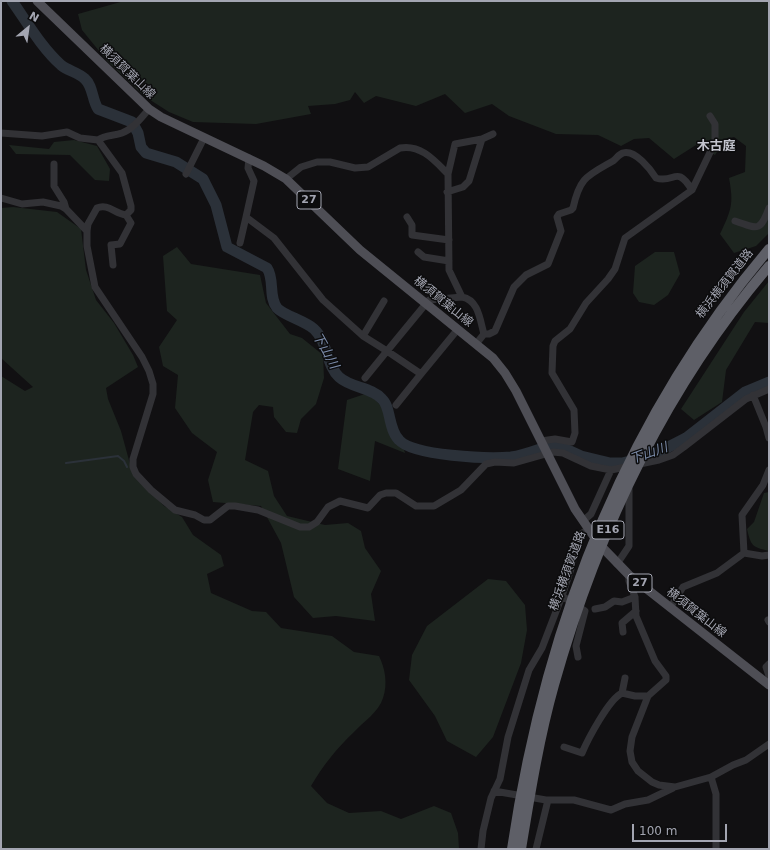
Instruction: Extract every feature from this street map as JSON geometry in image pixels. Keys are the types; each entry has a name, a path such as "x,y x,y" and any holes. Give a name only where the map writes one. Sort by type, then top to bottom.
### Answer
{"highway":[{"name":"横浜横須賀道路","path":"521,849 544,727 562,643 582,570 604,514 623,472 651,419 699,339 737,288 769,249"},
{"name":"横浜横須賀道路","path":"512,849 534,725 562,643 616,513 662,419 704,352 733,310 769,266"}],"main road":[{"name":"横須賀葉山線","path":"37,1 149,109 161,117 249,158 286,179 354,245 493,358 505,373 585,525 617,564 670,608 769,682"}],"street":[{"path":"1,133 42,136 67,132 80,138 98,140 102,137 122,133 131,128 149,109"},
{"path":"113,265 111,245 120,244 130,223 126,215 102,206 94,211 87,231 87,246 95,287 142,357 149,371 153,384 151,399 133,459 133,467 136,474 151,490 175,510 195,515 204,520 210,520 228,506 235,506 258,510 300,527 309,526 317,522 328,507 334,503 340,501 368,508 380,495 386,493 396,493 416,506 434,506 462,490 486,464 495,462 514,463 544,447 555,439 572,442 575,433 574,410 552,373 552,356 555,341 570,329 586,303 615,269 625,238 692,190 715,142 716,128 710,116"},
{"path":"462,297 449,270 448,174 455,144 482,139 493,134"},
{"path":"188,170 204,138"},
{"path":"448,192 462,187 469,181 482,139"},
{"path":"98,140 122,173 131,206 131,210 126,215"},
{"path":"286,179 308,164 330,162 355,168 368,167 400,148 406,147 425,153 448,174"},
{"path":"476,344 484,334 489,334 495,331 514,287 526,275 548,264 561,231 557,217 559,214 573,208 578,188 595,170 613,161 623,153 629,153 640,159 650,168 656,178 660,180 680,176 685,179 692,190"},
{"path":"240,243 254,181 248,168 249,158"},
{"path":"54,164 54,186 64,202 66,209"},
{"path":"1,198 22,204 43,202 53,203 66,209 87,231"},
{"path":"735,221 749,226 758,226 764,222 769,208"},
{"path":"407,216 412,225 412,235 449,240"},
{"path":"246,217 274,238 323,300 363,336 421,374"},
{"path":"418,252 424,257 448,261"},
{"path":"365,378 429,300 462,297 469,298 474,302 484,334"},
{"path":"363,336 384,301"},
{"path":"396,405 458,329"},
{"path":"544,447 591,466 611,470 642,465 673,455 753,395 769,389"},
{"path":"753,395 769,438"},
{"path":"617,564 629,546 629,467"},
{"path":"481,849 483,831 500,779 508,737 529,670 542,648 562,596 571,569 577,540 591,514 611,470"},
{"path":"744,553 742,515 763,485 769,470"},
{"path":"670,608 683,587 717,573 744,553 762,556 769,555"},
{"path":"629,575 629,581 635,597 636,611 652,655 666,676 665,683 648,696 632,737 630,751 632,762 638,771 652,782 659,786 675,787"},
{"path":"562,596 586,611 576,646 578,657"},
{"path":"594,609 605,607 614,601 622,602 635,597"},
{"path":"623,632 622,623 636,611"},
{"path":"769,664 766,667 769,682"},
{"path":"564,747 582,753 589,736 614,699 622,693 626,678"},
{"path":"622,693 635,696 648,696"},
{"path":"496,791 547,800 574,800 611,810 625,804 648,800 675,787 711,777 746,760 769,744"},
{"path":"711,777 716,794 716,849"},
{"path":"536,849 547,800"}],"shaded area":[{"path":"124,1 769,1 769,233 756,246 734,253 720,234 729,213 731,201 729,178 745,172 746,146 734,137 725,139 715,155 696,145 674,159 649,138 634,139 621,146 598,135 556,134 509,116 492,104 465,113 445,94 416,106 376,96 364,103 355,92 350,100 335,104 308,106 311,114 256,124 193,122 169,112 144,96 108,62 82,30 78,14"},
{"path":"74,140 97,146 110,169 109,181 95,180 70,155 16,154 9,145 49,149 54,142"},
{"path":"13,207 57,212 81,229 86,270 96,300 114,323 133,355 138,367 106,388 108,399 121,431 133,475 164,506 182,517 193,535 221,555 224,566 207,574 211,593 252,611 266,612 281,628 332,636 354,652 379,656 383,666 386,682 385,693 381,703 378,708 336,751 311,786 327,803 349,813 381,811 401,819 434,806 451,813 458,833 459,849 1,849 1,376 25,391 33,387 1,358 1,208"},
{"path":"177,247 191,264 260,275 266,303 290,334 302,338 323,355 324,378 316,404 301,419 297,433 286,432 274,417 273,407 259,405 253,412 245,460 268,471 274,496 287,516 325,525 348,523 361,531 365,548 381,571 371,594 375,621 336,616 313,618 294,597 281,543 261,506 213,502 208,480 217,452 192,433 175,408 178,375 163,366 159,347 177,320 167,311 163,256"},
{"path":"655,252 674,252 680,274 668,295 654,305 639,302 633,293 635,266"},
{"path":"769,281 769,323 755,322 726,370 722,402 694,420 681,409 744,312"},
{"path":"368,393 395,419 405,453 375,441 370,481 338,469 347,400"},
{"path":"769,492 769,551 753,545 747,529 754,522 764,493"},
{"path":"488,579 506,581 525,605 527,630 521,663 493,737 476,757 447,741 435,716 409,680 412,655 427,626"}],"waterway":[{"name":"下山川","path":"12,1 54,58 61,65 88,82 98,109 132,122 138,133 141,147 146,153 176,162 203,179 216,205 227,247 267,268 271,278 274,303 277,308 310,326 319,334 332,366 339,377 344,381 372,392 382,399 387,407 395,435 399,440 407,445 419,450 435,453 470,457 500,458 516,456 552,445 557,445 581,456 610,463 622,463 651,456 686,438 745,392 769,382"},
{"path":"66,463 118,456 124,461 127,467"}],"district":[{"name":"木古庭","path":"716,147"}]}
